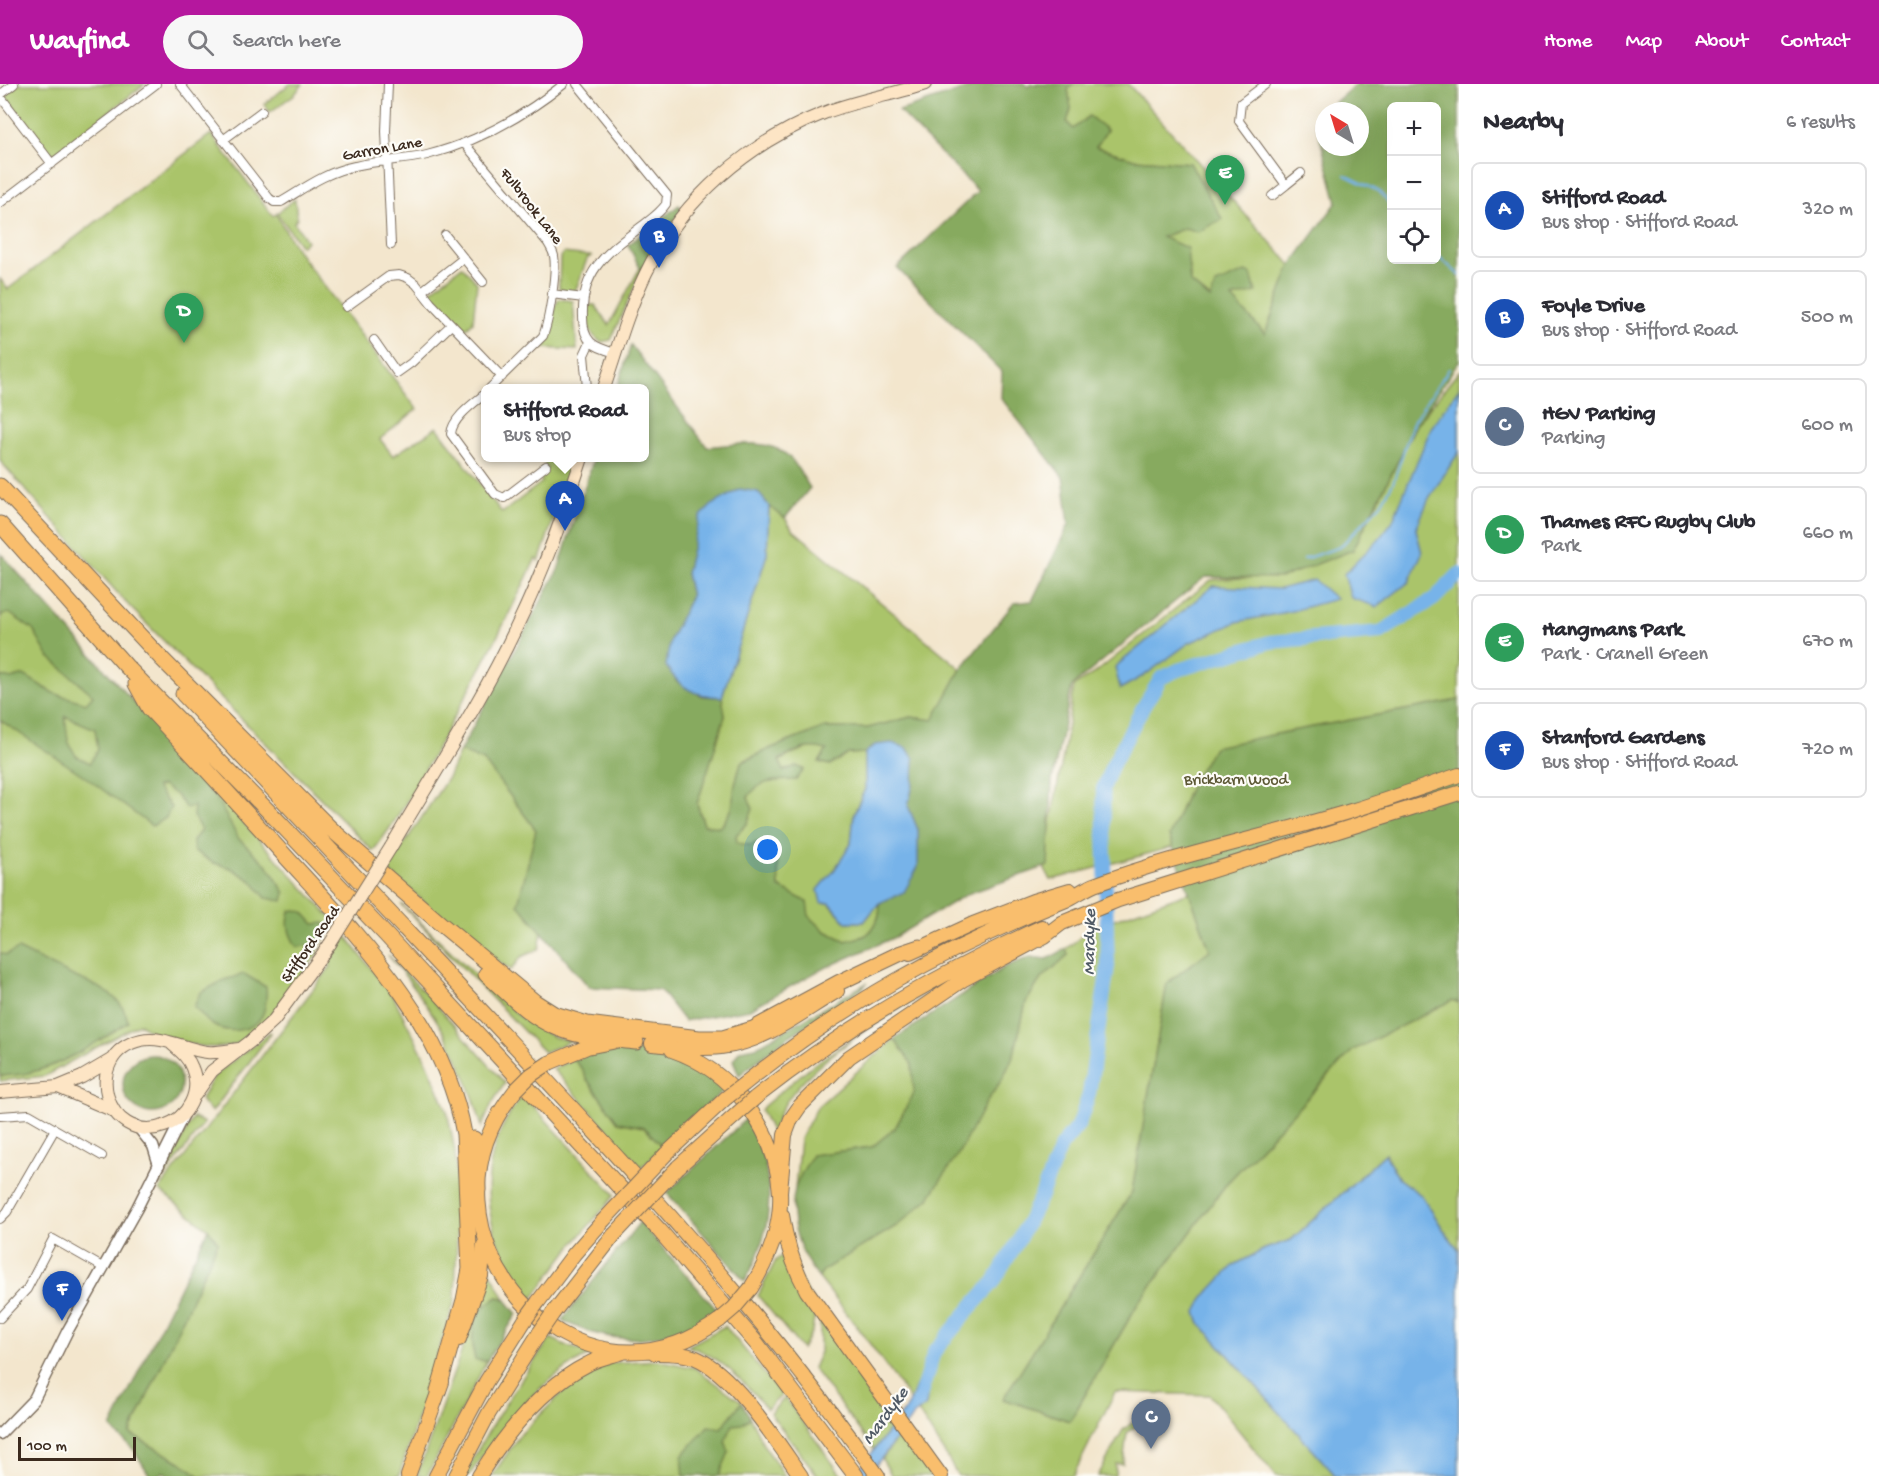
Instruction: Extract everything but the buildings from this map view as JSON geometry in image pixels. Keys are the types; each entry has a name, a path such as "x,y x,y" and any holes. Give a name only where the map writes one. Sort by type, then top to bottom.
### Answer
{"highway":[{"path":"0,486 160,657 332,829 442,925 535,1002 554,1014 587,1024 699,1038 723,1038 753,1029 838,983 901,953 973,924 1035,906"},
{"path":"0,495 101,609 647,1188 783,1348 878,1476"},
{"path":"0,524 126,666 294,838 555,1116 679,1252 772,1363 856,1476"},
{"path":"126,666 149,708 356,934 379,963 423,1028 448,1075 460,1112 464,1134 470,1269 464,1300 438,1391"},
{"path":"206,749 403,984 431,1026 456,1072 469,1109 474,1135 484,1235 481,1276 408,1476"},
{"path":"436,1476 486,1382 525,1320 574,1254 666,1154 726,1098 807,1035 888,984 1065,891 1090,887 1176,860 1351,811 1459,775"},
{"path":"456,1476 489,1413 540,1332 614,1235 678,1167 738,1113 829,1042 942,975 1118,900 1459,793"},
{"path":"287,804 381,880 535,1016 570,1032 652,1044 706,1048 750,1041 919,947"},
{"path":"640,1352 689,1338 720,1320 751,1288 774,1240 778,1220 784,1144 788,1128 800,1106 824,1080 849,1057 926,1003 1043,931"},
{"path":"478,1190 482,1157 500,1113 515,1091 531,1076 549,1063 587,1047 612,1042 636,1042"},
{"path":"652,1044 700,1063 723,1080 746,1103 759,1125 777,1170 788,1247 796,1271 815,1303 882,1391 941,1476"},
{"path":"484,1235 503,1278 537,1317 574,1338 597,1346 625,1352 691,1356 711,1366 725,1377 801,1476"},
{"path":"478,1476 518,1424 556,1385 590,1363 625,1352"}],"main road":[{"path":"605,384 635,297 663,243 691,206 726,170 768,141 807,120 848,105 925,84"},
{"name":"Stifford Road","path":"194,1096 212,1071 274,1020 330,944 391,847 493,673 516,628 548,556 581,462"},
{"path":"0,1092 58,1087 82,1077 111,1060 128,1044 142,1040 158,1039 207,1052 239,1049"},
{"path":"58,1087 114,1111 127,1122 137,1126 152,1129 161,1127 184,1114 194,1096 193,1068 186,1057 172,1044"},
{"path":"111,1060 105,1079 106,1092 114,1111"}],"street":[{"path":"14,84 0,96 52,164"},
{"path":"0,203 156,84"},
{"name":"Garron Lane","path":"180,84 269,198 277,202 281,202 302,187 332,172 353,166 426,155 464,143 515,120 564,84"},
{"path":"388,84 387,161 391,245"},
{"path":"577,84 667,195 666,204 657,215 613,248 599,261 589,277 584,298 584,333 595,346 616,353"},
{"path":"1266,84 1241,103 1239,121 1286,185"},
{"path":"223,141 262,111"},
{"name":"Fulbrook Lane","path":"464,143 552,249 555,267 543,336 494,384"},
{"path":"1272,196 1301,173"},
{"path":"445,235 483,282"},
{"path":"422,291 464,258"},
{"path":"346,307 389,276 399,275 408,278 502,377"},
{"path":"551,294 584,298"},
{"path":"374,340 397,373 411,363 451,325"},
{"path":"586,384 584,355 590,342"},
{"path":"481,398 456,420 451,427 451,434 495,494 504,498 546,466"},
{"path":"0,1116 28,1114 102,1156"},
{"path":"0,1434 34,1399 67,1332 104,1268 184,1114"},
{"path":"137,1126 153,1146 159,1165"},
{"path":"0,1219 55,1129"},
{"path":"0,1318 27,1289 53,1239 104,1268"}],"green space":[{"path":"18,84 145,84 55,154 48,153 6,97 8,92"},
{"path":"290,84 303,84 295,94 270,112 264,104"},
{"path":"980,84 1025,84 1028,87 1031,84 1073,84 1068,89 1071,109 1067,122 1073,129 1089,116 1107,130 1096,147 1134,159 1190,163 1222,219 1198,232 1185,228 1162,237 1187,248 1190,282 1210,299 1216,284 1245,272 1251,274 1256,292 1232,298 1265,334 1291,265 1337,202 1325,156 1369,156 1369,102 1335,102 1356,84 1459,84 1459,361 1416,425 1353,550 1281,578 1205,577 1072,686 1052,781 1048,866 967,894 895,937 818,971 750,1009 684,1021 660,990 589,987 518,904 536,830 484,761 460,751 558,570 593,462 649,462 649,384 618,384 631,345 707,447 752,444 774,448 792,460 810,488 785,518 769,506 758,492 686,573 691,596 670,640 676,681 702,696 722,697 725,716 697,804 704,825 721,827 732,809 741,763 769,749 824,728 868,728 911,717 933,720 961,669 1014,603 1032,601 1069,524 1063,477 1001,398 1002,372 897,268 978,191 899,111","holes":["875,745 913,784 908,806 918,830 904,892 879,903 879,916 869,932 864,936 846,941 825,931 809,916 807,902 779,887 777,854 767,840 750,845 737,843 736,835 747,824 753,809 748,797 763,784 796,780 804,770 796,766 784,771 779,760 807,748 827,750 819,762 830,765 848,754 865,753"]},
{"path":"1073,84 1128,84 1291,265 1265,334 1231,298 1211,299 1190,282 1190,268 1162,237 1185,228 1222,219 1190,163 1134,159 1096,147 1107,130 1073,129 1067,122 1071,109 1068,89"},
{"path":"211,134 273,216 276,214 297,250 417,409 380,439 393,456 437,427 502,513 542,482 541,473 547,469 544,462 572,462 564,486 561,485 557,497 560,499 539,562 536,558 451,723 408,800 373,851 130,607 0,461 0,279 8,289"},
{"path":"295,199 297,218 294,222 307,241 301,246 277,213"},
{"path":"679,205 682,209 642,269 640,268 628,245"},
{"path":"563,253 591,256 587,259 575,292 563,291 559,288 560,257"},
{"path":"462,266 477,283 473,322 464,331 429,292"},
{"path":"640,268 642,269 611,340 601,342 588,326 586,305 595,305 609,325"},
{"path":"559,299 573,301 577,350 542,348 549,337 555,306"},
{"path":"1459,371 1459,700 1286,732 1193,780 1169,836 1173,847 1051,880 1043,865 1074,686 1099,670 1211,580 1288,575 1353,550 1416,425"},
{"path":"769,506 785,518 792,529 961,669 933,720 911,717 868,728 824,728 741,762 732,809 720,828 704,825 697,804 725,716 722,697 766,554"},
{"path":"1,554 335,922 317,949 319,952 281,1003 258,1028 236,1044 206,1047 191,1044 152,1032 140,1023 45,1076 0,1081"},
{"path":"1,554 173,746 197,779 216,798 239,839 268,866 285,893 283,901 266,898 252,881 231,868 214,863 194,851 193,841 201,830 193,816 194,806 186,808 176,795 163,786 156,787 171,807 166,818 152,826 84,776 0,720 0,676 11,679 24,675 53,693 86,703 93,695 48,656 33,630 9,613 0,616","holes":["65,716 95,729 98,750 90,763 76,756 68,741"]},
{"name":"Brickbarn Wood","path":"1459,700 1459,1003 1453,1000 1353,1050 1227,1183 1137,1305 1070,1421 1003,1399 1132,1192 1167,983 1210,950 1169,836 1193,780 1214,747"},
{"path":"813,746 828,750 819,762 829,765 848,754 865,753 865,789 854,814 851,844 818,891 846,922 864,922 879,903 879,916 872,929 864,936 846,941 825,931 779,887 777,854 750,845 737,844 736,835 747,824 747,801 751,792 755,787 768,782 796,780 804,769 796,766 784,771 779,761"},
{"path":"460,751 484,761 536,830 519,904 542,931 539,949 521,957 511,970 475,946 387,870 449,776"},
{"path":"1189,892 1210,950 1167,984 1132,1192 1003,1399 1070,1421 1137,1305 1227,1183 1353,1050 1453,1000 1459,1003 1459,1250 1422,1196 1399,1179 1385,1154 1291,1240 1265,1249 1234,1265 1196,1312 1200,1323 1336,1476 1276,1476 1210,1395 1115,1392 1073,1476 958,1476 892,1374 819,1278 823,1270 898,1225 929,1198 1003,1078 1014,1054 1026,1002 1040,980 1068,955 1066,949 1093,927"},
{"path":"401,904 522,1019 553,1037 571,1041 544,1052"},
{"path":"290,911 303,912 314,924 325,923 324,935 315,945 297,947 294,943 288,921"},
{"path":"346,936 394,998 428,1064 447,1111 455,1151 458,1199 455,1300 399,1476 200,1476 130,1434 218,1242 208,1229 159,1190 331,966 327,961"},
{"path":"18,949 107,992 121,1004 128,1022 80,1052 54,1064 28,1073 0,1076 0,953 6,955"},
{"path":"1066,949 1068,955 1040,980 1026,1002 1014,1054 1003,1078 929,1198 898,1225 823,1270 819,1278 806,1259 794,1224 793,1200 796,1185 812,1155 872,1147 895,1128 914,1093 912,1064 894,1039 1005,967 1030,957 1047,959"},
{"path":"388,955 429,997 505,1083 492,1103 482,1127 466,1078 445,1035 420,995"},
{"path":"244,974 266,987 264,1011 260,1018 249,1027 241,1030 225,1030 211,1024 194,1007 200,993 224,980"},
{"path":"867,983 862,989 788,1037 739,1075 733,1060 740,1050 756,1047"},
{"path":"927,992 866,1030 805,1079 779,1115 774,1137 761,1110 764,1106 810,1067 888,1014"},
{"path":"270,1032 212,1112 201,1099 215,1075"},
{"path":"894,1039 912,1064 914,1093 895,1128 872,1147 812,1155 795,1188 800,1139 818,1106"},
{"path":"600,1050 647,1052 675,1059 700,1072 723,1091 663,1147 644,1127 618,1122 573,1059"},
{"path":"146,1055 158,1055 173,1063 181,1078 181,1090 173,1105 158,1113 146,1113 131,1105 123,1090 123,1078 131,1063"},
{"path":"573,1059 618,1122 644,1127 663,1147 641,1167 553,1069"},
{"path":"523,1095 615,1195 569,1249 532,1299 501,1251 488,1198 489,1172 495,1146 506,1120"},
{"path":"193,1117 204,1123 159,1184 156,1183 164,1166 173,1157"},
{"path":"746,1119 764,1159 769,1200 762,1241 745,1281 667,1193"},
{"path":"640,1222 717,1310 679,1330 641,1338 601,1335 562,1320"},
{"path":"208,1229 218,1242 130,1434 200,1476 171,1476 163,1472 160,1475 150,1476 134,1450 111,1428"},
{"path":"782,1256 785,1257 816,1307 812,1331 802,1349 758,1296 776,1260"},
{"path":"490,1271 505,1299 498,1297 482,1308 474,1326 475,1360 487,1361 427,1476 417,1476"},
{"path":"498,1297 505,1299 517,1314 487,1361 475,1360 473,1341 478,1314"},
{"path":"820,1321 896,1422 874,1450 813,1368 820,1352"},
{"path":"725,1326 782,1395 767,1409 741,1380 722,1364 688,1346"},
{"path":"551,1338 569,1347 593,1353 556,1375 539,1390 508,1422 469,1476 464,1476 504,1405"},
{"path":"658,1360 695,1368 742,1402 765,1447 785,1476 492,1476 519,1436 563,1392 608,1363"},
{"path":"785,1398 842,1476 818,1476 770,1413"},
{"path":"742,1402 750,1418 742,1424 733,1425 725,1441 729,1452 719,1476 684,1476 682,1456 708,1426 721,1428"},
{"path":"1140,1422 1127,1432 1123,1464 1116,1464 1115,1476 1098,1476 1123,1430 1132,1423"},
{"path":"901,1432 933,1476 892,1476 882,1459"}],"water":[{"path":"1459,388 1459,452 1429,498 1416,529 1422,553 1409,582 1377,607 1351,598 1344,574 1377,541 1392,522 1431,428"},
{"path":"740,489 758,492 769,506 767,554 722,697 704,695 683,686 666,666 670,640 691,596 686,573 700,517 712,505"},
{"path":"1314,580 1336,599 1237,622 1189,643 1145,675 1120,689 1115,667 1213,586 1280,589"},
{"path":"892,743 907,748 914,759 913,784 908,806 918,830 918,867 904,892 879,903 864,922 846,922 830,903 821,903 818,890 851,844 854,814 865,789 865,753 875,745"},
{"path":"1385,1154 1399,1179 1422,1196 1459,1250 1459,1476 1336,1476 1200,1323 1196,1312 1204,1297 1234,1265 1265,1249 1291,1240"},
{"path":"919,1380 928,1387 926,1406 913,1416 868,1476 854,1476 908,1406"}],"waterway":[{"path":"1345,175 1378,191 1387,201"},
{"path":"1441,259 1459,275"},
{"path":"1304,559 1340,547 1381,504 1393,483 1414,420 1449,369"},
{"name":"Mardyke","path":"919,1400 934,1352 993,1283 1040,1198 1061,1146 1079,1124 1089,1094 1108,966 1103,789 1111,768 1161,678 1178,670 1270,642 1381,632 1434,599 1459,574"}],"place":[{"name":"Hangmans Park","path":"1225,205"},
{"name":"Foyle Drive","path":"659,268"},
{"name":"Thames RFC Rugby Club","path":"184,343"},
{"name":"Stifford Road","path":"565,531"},
{"name":"Stanford Gardens","path":"62,1321"},
{"name":"HGV Parking","path":"1151,1449"}]}
